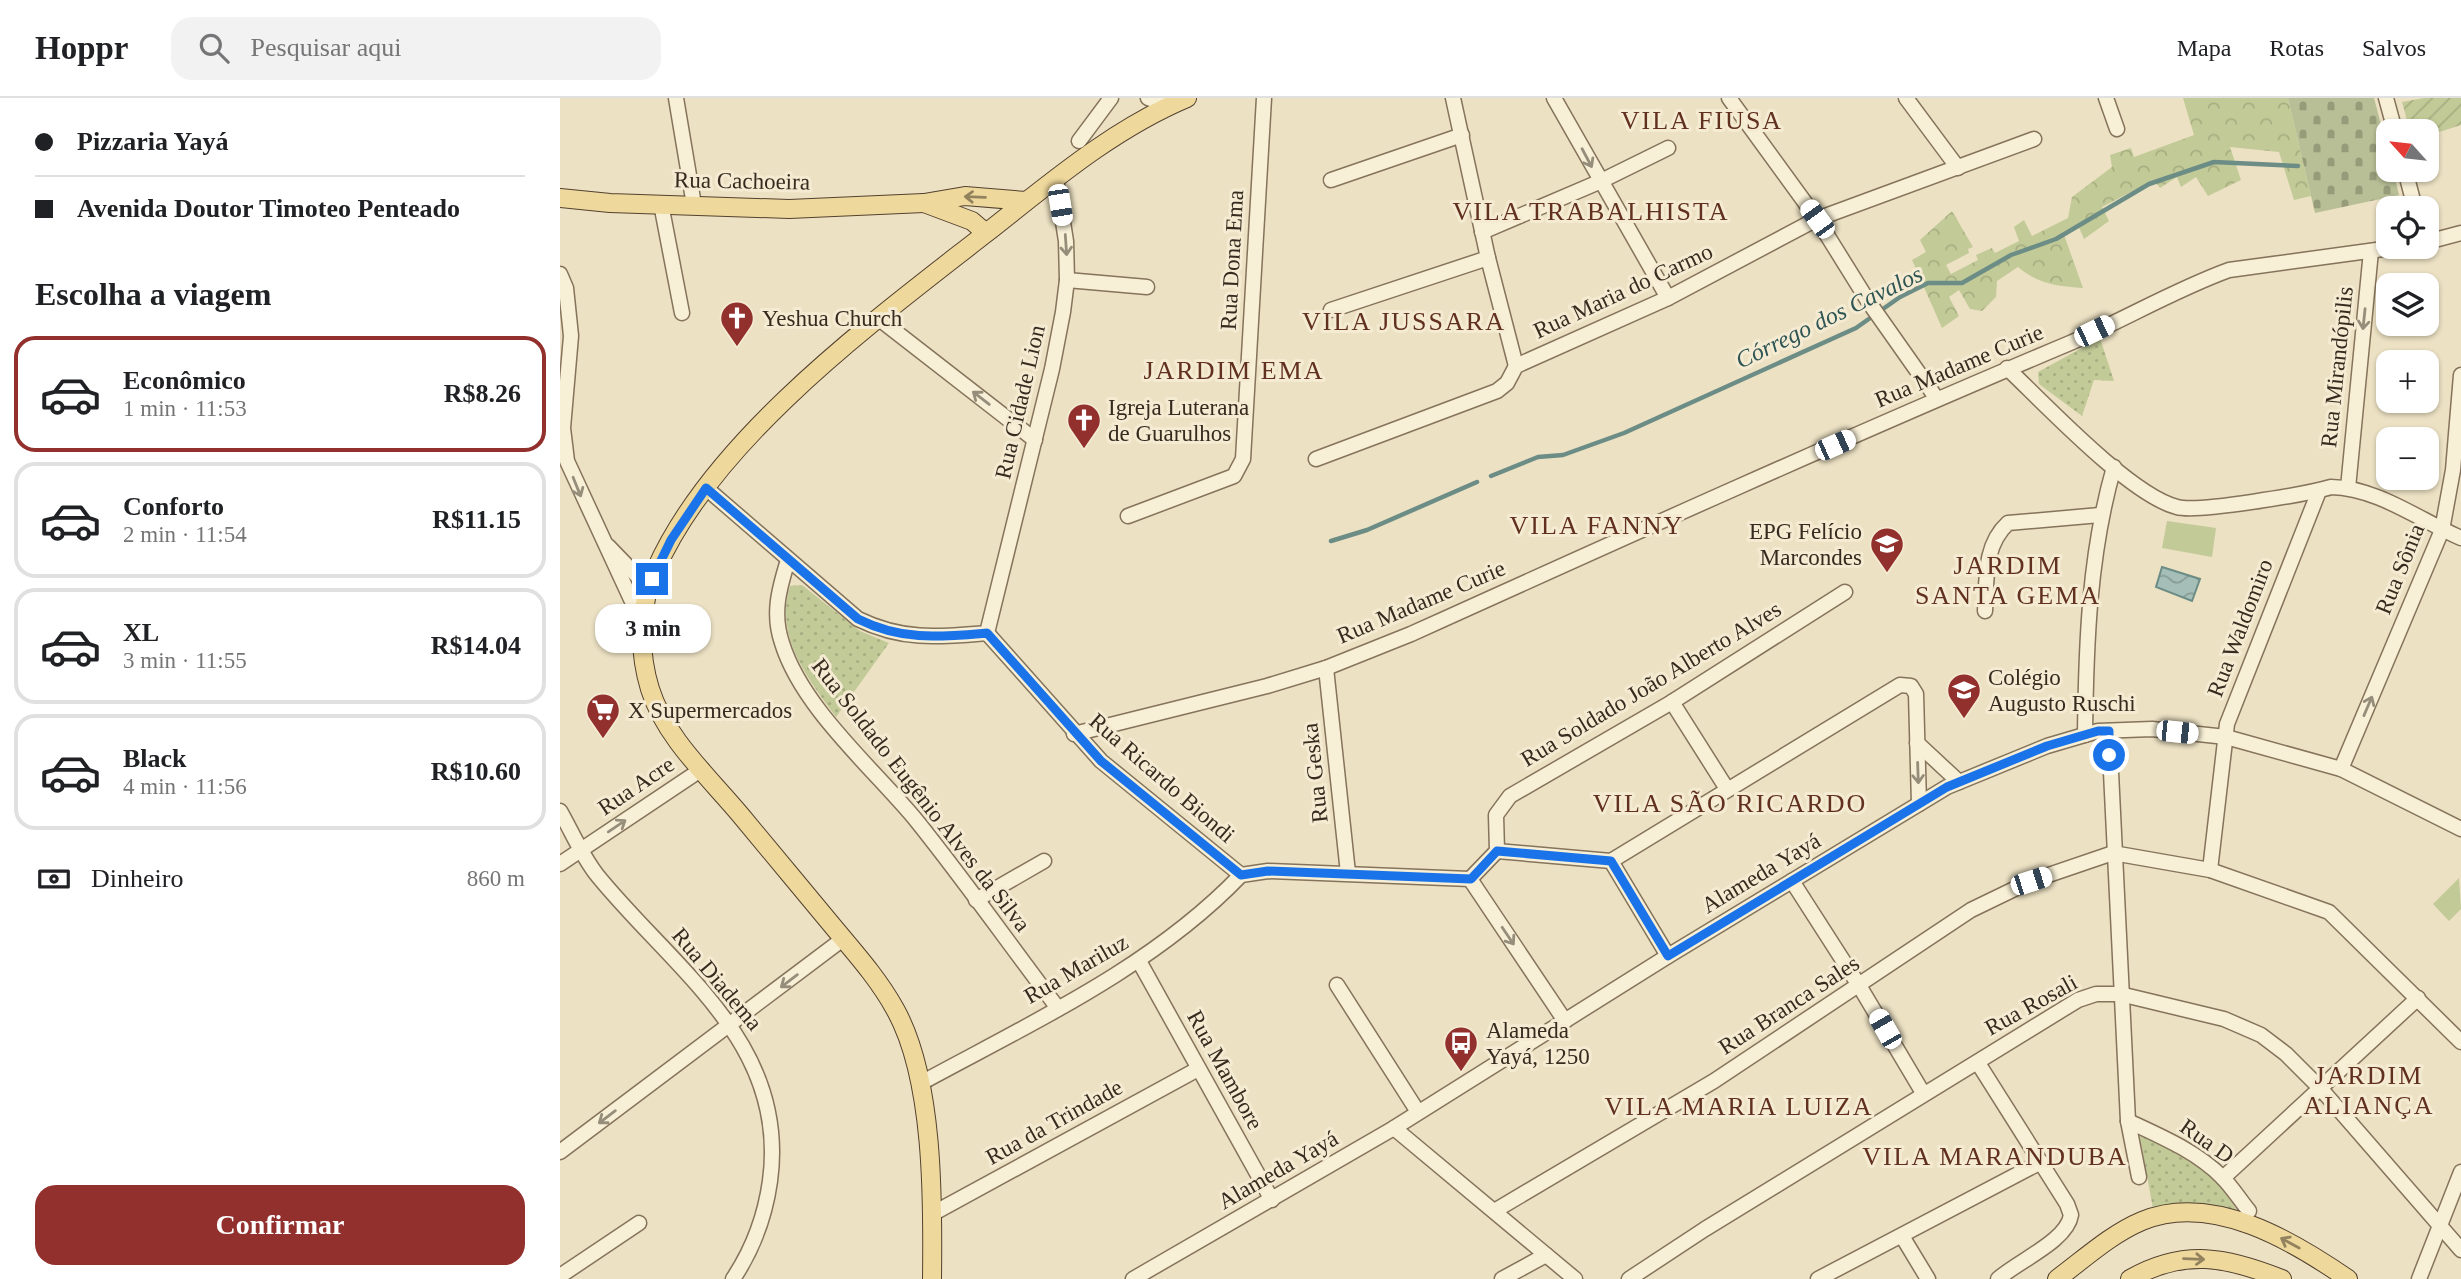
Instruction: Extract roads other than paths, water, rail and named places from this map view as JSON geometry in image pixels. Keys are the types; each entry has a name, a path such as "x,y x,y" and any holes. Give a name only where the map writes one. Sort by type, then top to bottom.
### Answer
{"main road":[{"path":"932,1279 932,1214 920,1083 912,1047 896,1010 870,971 702,769 662,715 650,688 642,623 652,579 671,540 706,488 785,403 878,318 1056,178 1155,104 1187,98"},
{"name":"Rua Cachoeira","path":"560,198 789,209 924,203 965,196 1026,201"},
{"name":"Rua Cachoeira","path":"924,203 972,221 986,233"},
{"path":"2057,1279 2097,1248 2143,1221 2184,1215 2209,1215 2258,1226 2314,1256 2348,1279"},
{"path":"2130,1279 2165,1262 2199,1258 2262,1271 2282,1279"}],"street":[{"path":"677,98 694,205"},
{"path":"1079,141 1111,98"},
{"name":"Rua Dona Ema","path":"1128,516 1234,476 1243,459 1264,98"},
{"path":"1453,98 1488,258 1516,366"},
{"path":"1555,98 1599,182 1668,298"},
{"path":"1729,98 1817,219 1881,320 1937,399"},
{"path":"1906,98 1958,167"},
{"path":"2106,98 2117,129"},
{"path":"2386,98 2392,119"},
{"path":"1331,180 1462,135"},
{"name":"Rua Maria do Carmo","path":"1316,458 1497,391 1507,383 1516,366 1668,298 1817,219 2034,139"},
{"path":"1482,232 1599,182 1668,148"},
{"name":"Rua Cidade Lion","path":"987,633 1052,369 1067,279 1066,241 1056,178"},
{"path":"661,204 682,313"},
{"path":"2439,239 2461,233"},
{"name":"Rua Madame Curie","path":"1074,734 1267,687 1326,668 1411,634 2229,270 2376,250"},
{"name":"Rua Mirandópilis","path":"2348,488 2371,251"},
{"path":"1331,310 1488,258"},
{"path":"560,274 566,288 571,336 563,428 567,461 642,623"},
{"path":"1067,279 1147,287"},
{"path":"878,318 1035,440"},
{"path":"2007,368 2114,467 2157,498 2188,510 2348,488 2404,509 2461,538"},
{"name":"Rua Sônia","path":"2341,769 2442,530 2459,427 2461,375"},
{"path":"2085,735 2086,633 2100,515 2114,467"},
{"path":"706,488 858,619 882,631 907,636 987,633"},
{"name":"Rua Waldomiro","path":"2210,870 2227,724 2319,491"},
{"path":"1985,611 1989,553 1993,540 2008,523 2100,515"},
{"path":"604,543 617,552 638,577 652,579"},
{"name":"Rua Soldado Eugênio Alves da Silva","path":"788,560 778,595 776,621 793,671 820,710 906,809 1057,1007"},
{"name":"Rua Soldado João Alberto Alves","path":"1497,851 1494,825 1501,805 1510,796 1672,702 1845,592"},
{"name":"Rua Ricardo Biondi","path":"987,633 1074,734 1101,761 1241,875 1268,871 1471,879"},
{"name":"Rua Geska","path":"1326,668 1348,873"},
{"path":"1565,1021 1471,879 1497,851 1611,861 1900,685 1911,686 1916,694 1919,804"},
{"path":"1672,702 1727,789"},
{"name":"Alameda Yayá","path":"1133,1279 1394,1128 1668,956 1919,804 1959,782 2047,746 2109,731 2152,729 2225,737 2341,769 2460,826"},
{"path":"2109,731 2128,1121 2139,1177"},
{"path":"1917,743 1959,782"},
{"name":"Rua Acre","path":"560,864 702,769"},
{"name":"Rua Diadema","path":"560,811 596,873 730,1025 755,1064 766,1094 773,1160 768,1197 757,1235 733,1279"},
{"path":"2113,853 2210,870 2329,912 2461,1042"},
{"name":"Rua Branca Sales","path":"1496,1210 1714,1081 1971,910 2031,881 2113,853"},
{"path":"976,900 1044,861"},
{"path":"1611,861 1668,956"},
{"name":"Rua Mariluz","path":"920,1083 1139,961 1216,901 1241,875"},
{"path":"1792,881 1860,986 1923,1093"},
{"path":"560,1152 844,939"},
{"name":"Rua Mambore","path":"1139,961 1272,1200"},
{"path":"1337,985 1418,1112"},
{"name":"Rua Rosali","path":"1629,1279 1923,1093 1978,1063 2078,1000 2096,994 2120,994 2224,1019 2261,1035 2286,1054 2321,1089 2461,1250"},
{"path":"2223,1178 2418,998"},
{"path":"1978,1063 2067,1204 2071,1215 2070,1225 2063,1234 2013,1265 1998,1279"},
{"name":"Rua da Trindade","path":"932,1214 1198,1069"},
{"name":"Rua D","path":"2128,1121 2192,1154 2223,1178 2249,1211"},
{"path":"1394,1128 1496,1210 1575,1279"},
{"path":"1818,1279 2041,1162"},
{"path":"2419,1279 2461,1172"},
{"path":"560,1276 639,1223"},
{"path":"1902,1236 1928,1279"},
{"path":"1502,1279 1546,1255"}],"water":[{"path":"2162,567 2200,579 2192,601 2156,587"}],"waterway":[{"name":"Córrego dos Cavalos","path":"1491,476 1538,457 1563,455 1624,433 1856,328 1900,297 1928,283 1962,283 2011,255 2056,239 2149,184 2214,162 2298,166"},
{"name":"Córrego dos Cavalos","path":"1331,541 1367,530 1477,482"}],"place":[{"name":"Yeshua Church","path":"737,348"},
{"name":"Igreja Luterana de Guarulhos","path":"1084,450"},
{"name":"EPG Felício Marcondes","path":"1887,574"},
{"name":"Colégio Augusto Ruschi","path":"1964,720"},
{"name":"X Supermercados","path":"603,740"},
{"name":"Alameda Yayá, 1250","path":"1461,1073"}],"district":[{"name":"VILA FIUSA","path":"1702,120"},
{"name":"VILA TRABALHISTA","path":"1591,211"},
{"name":"VILA JUSSARA","path":"1404,321"},
{"name":"JARDIM EMA","path":"1234,370"},
{"name":"VILA FANNY","path":"1597,525"},
{"name":"JARDIM SANTA GEMA","path":"2008,580"},
{"name":"VILA SÃO RICARDO","path":"1730,803"},
{"name":"JARDIM ALIANÇA","path":"2369,1090"},
{"name":"VILA MARIA LUIZA","path":"1739,1106"},
{"name":"VILA MARANDUBA","path":"1995,1156"}]}
